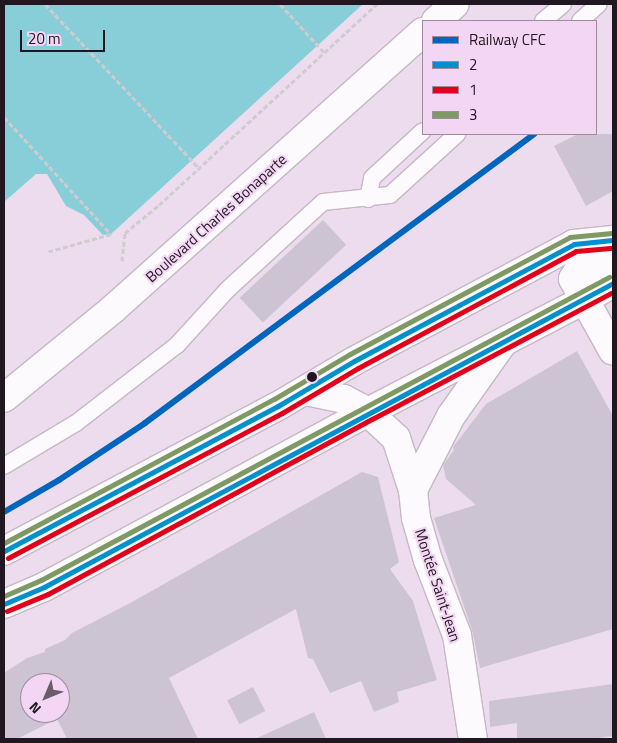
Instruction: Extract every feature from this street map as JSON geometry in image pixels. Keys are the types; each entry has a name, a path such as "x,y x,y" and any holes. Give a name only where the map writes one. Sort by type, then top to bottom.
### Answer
{"main road":[{"path":"437,20 455,4"},
{"name":"Boulevard Charles Bonaparte","path":"4,398 113,309 422,33"},
{"path":"4,551 306,391 354,361 574,244 613,240"},
{"path":"613,254 577,274 574,279 613,351"},
{"path":"4,604 62,578 368,412 584,300 613,283"},
{"path":"413,490 451,416 504,340"},
{"name":"Montée Saint-Jean","path":"306,391 344,399 368,412 396,438 413,490 416,518 428,560 457,635 473,739"}],"lane":[{"path":"545,20 562,4"},
{"path":"581,20 599,4"},
{"path":"368,199 372,178 422,132"},
{"path":"4,466 76,423 177,345 227,290 323,202 390,196 456,135"}],"path":[{"path":"45,4 199,168"},
{"path":"280,4 324,52"},
{"path":"125,233 199,168 377,4"},
{"path":"4,118 111,234 47,252"}],"water":[{"path":"4,4 363,4 111,234 103,235 84,215 66,206 47,174 36,174 4,202"}],"building":[{"path":"613,134 613,191 586,206 554,146 576,135"},
{"path":"323,220 346,245 263,323 240,298"},
{"path":"577,351 613,416 613,629 480,668 472,630 434,518 476,505 446,479 443,465 454,450 453,447 486,404"},
{"path":"362,472 378,477 399,562 390,569 413,601 437,680 397,692 399,702 374,712 361,681 330,693 313,659 308,658 296,609 169,678 198,739 67,739 59,723 70,723 70,673 20,673 20,723 49,723 17,739 4,739 4,673 27,658 45,652 45,649 65,640 72,633 132,602"},
{"path":"613,684 613,736 590,739 517,739 517,723 490,727 489,701"},
{"path":"253,687 265,711 239,724 227,700"},
{"path":"314,712 326,739 255,739"}],"rail line":[{"name":"CFC","path":"4,512 59,480 145,423 533,135"}],"transit line":[{"name":"3","path":"4,543 274,399 350,354 570,237 612,233"},
{"name":"2","path":"4,551 278,406 354,361 574,244 613,240"},
{"name":"1","path":"8,558 282,413 358,368 576,251 613,248"},
{"name":"3","path":"4,596 41,580 609,277"},
{"name":"2","path":"4,604 44,587 613,283"},
{"name":"1","path":"7,611 48,594 372,419 613,292"}]}
